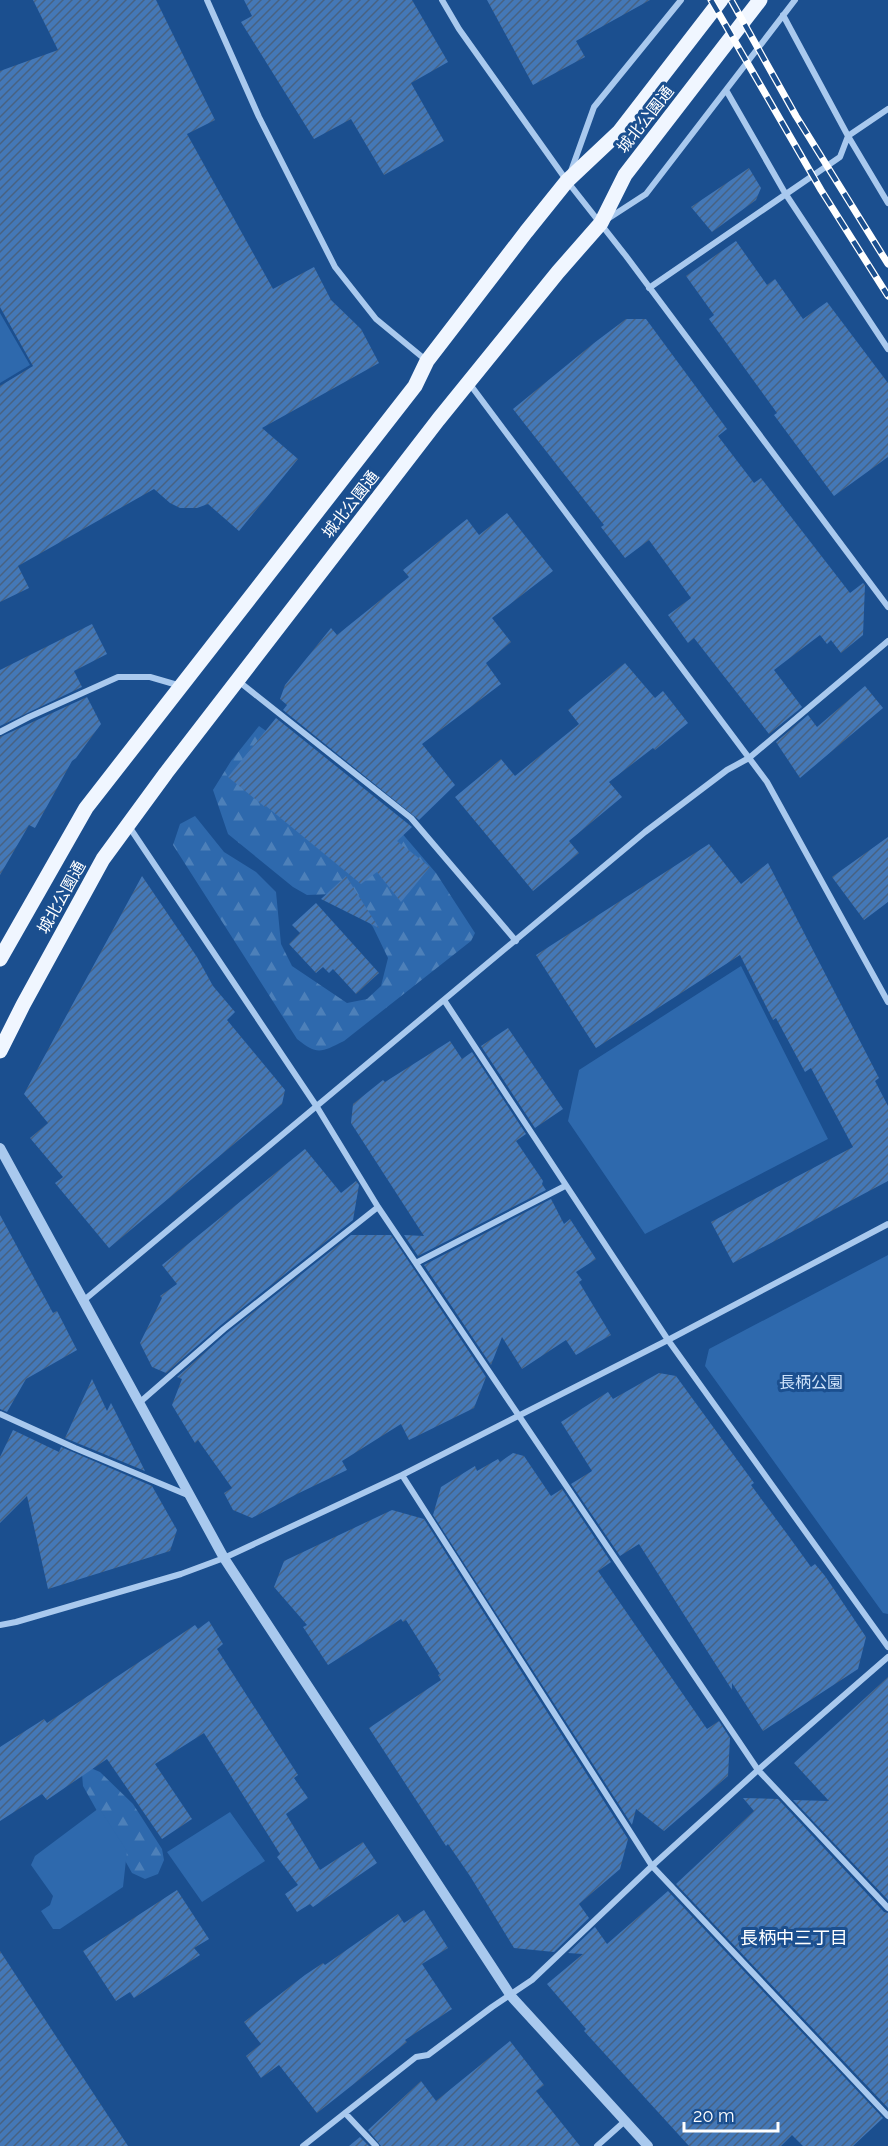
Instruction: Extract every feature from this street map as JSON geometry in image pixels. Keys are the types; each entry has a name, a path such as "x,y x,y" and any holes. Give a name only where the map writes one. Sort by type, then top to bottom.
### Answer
{"main road":[{"name":"城北公園通","path":"0,959 86,808 415,386 427,361 567,180 619,132 721,0"},
{"name":"城北公園通","path":"0,1051 102,859 237,680 469,382 601,223 625,175 760,0"}],"street":[{"path":"207,0 260,117 335,267 376,319 427,361"},
{"path":"442,0 459,29 567,180 888,607"},
{"path":"601,223 646,194 795,0"},
{"path":"567,180 594,107 678,1"},
{"path":"783,15 848,136 888,203"},
{"path":"726,90 785,193 888,349"},
{"path":"649,288 840,157 848,136 888,109"},
{"path":"469,382 767,782 888,1002"},
{"path":"83,1301 645,832 727,770 749,758 888,641"},
{"path":"0,732 118,677 150,677 182,686"},
{"path":"237,680 411,818 516,941"},
{"path":"128,824 317,1107 378,1207 758,1770 888,1908"},
{"path":"444,1000 668,1340 888,1647"},
{"path":"0,1148 224,1558 511,1996 648,2146"},
{"path":"416,1263 566,1186"},
{"path":"139,1403 224,1329 378,1207"},
{"path":"0,1625 181,1574 224,1558 402,1475 668,1340 888,1224"},
{"path":"0,1414 190,1496"},
{"path":"402,1475 652,1866 888,2116"},
{"path":"303,2146 416,2056 428,2055 532,1980 652,1866 888,1657"},
{"path":"345,2113 376,2146"},
{"path":"597,2146 625,2121"}],"green space":[{"path":"0,313 30,365 0,383"},
{"path":"259,726 388,817 436,873 475,933 471,941 344,1041 325,1050 315,1050 297,1039 173,845 180,824 195,816 224,852 256,872 276,892 281,944 292,966 347,1003 367,999 381,986 388,958 373,927 352,901 332,894 307,895 293,887 228,834 213,790 231,761"},
{"path":"741,966 828,1139 645,1234 568,1121 579,1070"},
{"name":"長柄公園","path":"888,1255 888,1614 883,1613 705,1366 709,1349"},
{"path":"86,1766 100,1772 133,1804 162,1849 164,1860 158,1874 145,1879 132,1873 83,1786 82,1774"},
{"path":"99,1808 127,1851 123,1887 60,1929 53,1929 41,1911 50,1905 53,1896 31,1865 35,1856"},
{"path":"230,1812 265,1861 202,1902 167,1852"}],"building":[{"path":"33,0 156,0 215,120 187,134 273,289 314,267 331,300 361,329 379,363 262,428 298,459 239,531 208,504 197,508 180,508 170,503 154,489 18,566 29,588 0,602 0,386 33,366 0,307 0,71 58,50"},
{"path":"244,0 412,0 448,62 411,83 444,141 384,175 351,119 314,139 241,22 252,16"},
{"path":"487,0 650,0 576,41 585,57 533,85"},
{"path":"749,168 761,188 756,200 712,232 691,207"},
{"path":"736,241 767,285 775,279 803,319 827,302 888,383 888,457 834,496 774,415 777,413 709,319 714,315 686,276"},
{"path":"626,319 646,319 727,429 718,436 754,483 761,478 850,593 863,583 865,585 863,635 841,653 831,640 827,644 820,635 774,670 802,707 769,734 694,638 688,643 668,615 691,598 649,540 625,558 601,527 604,525 513,409"},
{"path":"507,513 553,571 492,618 511,642 486,663 501,684 422,744 455,785 419,820 283,710 287,705 280,699 285,685 331,628 337,635 409,577 403,570 467,519 479,535"},
{"path":"92,624 107,654 74,671 82,687 0,726 0,670"},
{"path":"625,663 655,698 663,691 688,723 655,750 653,748 609,782 622,797 569,841 579,853 533,891 455,797 501,759 515,776 579,724 568,710"},
{"path":"865,686 883,708 800,778 776,742 808,715 817,727"},
{"path":"87,697 101,724 72,761 35,828 29,825 0,875 0,737"},
{"path":"276,718 412,827 397,841 430,867 401,902 377,872 361,884 228,777"},
{"path":"888,837 888,902 864,920 832,877"},
{"path":"709,844 741,884 768,863 879,1078 875,1081 888,1106 888,1181 733,1263 711,1222 853,1147 811,1068 805,1072 776,1018 773,1020 740,955 596,1048 536,955"},
{"path":"142,876 197,957 213,986 235,1012 227,1020 285,1090 282,1104 109,1248 55,1183 63,1177 30,1138 48,1123 24,1094"},
{"path":"346,876 379,928 321,899"},
{"path":"316,903 379,973 356,994 333,969 329,973 323,967 316,973 289,944 300,933 292,925"},
{"path":"508,1028 563,1109 535,1128 481,1046"},
{"path":"450,1041 462,1059 472,1052 526,1134 516,1141 543,1181 542,1184 546,1190 418,1256 404,1235 424,1236 351,1123 353,1104 383,1080 385,1082"},
{"path":"305,1149 341,1193 356,1181 359,1185 353,1220 221,1325 166,1373 152,1367 140,1343 162,1298 160,1296 177,1284 162,1265"},
{"path":"551,1199 564,1224 570,1219 596,1259 576,1272 582,1280 579,1282 611,1335 576,1355 566,1340 522,1369 502,1337 491,1365 424,1265"},
{"path":"0,1215 53,1313 57,1311 77,1350 26,1379 7,1412 0,1409"},
{"path":"351,1235 391,1235 486,1377 474,1408 409,1440 401,1424 342,1461 347,1470 252,1518 233,1510 224,1493 232,1488 198,1440 195,1443 172,1405 182,1379 177,1377 227,1333"},
{"path":"659,1373 676,1376 754,1483 751,1485 811,1567 815,1564 825,1576 866,1637 858,1669 763,1731 732,1683 732,1690 639,1544 620,1556 571,1484 592,1471 561,1422 608,1392 613,1399"},
{"path":"92,1379 107,1411 111,1403 145,1471 65,1438"},
{"path":"13,1430 59,1452 61,1447 152,1486 177,1530 170,1551 48,1589 27,1496 0,1523 0,1457"},
{"path":"513,1453 524,1456 551,1496 562,1489 611,1562 598,1571 707,1729 719,1721 730,1738 728,1776 664,1831 636,1809 632,1825 433,1515 441,1487 475,1466 477,1471 498,1459 500,1462"},
{"path":"392,1510 424,1519 628,1839 620,1869 579,1904 589,1918 554,1952 514,1948 470,1876 448,1844 446,1846 369,1728 441,1680 438,1675 440,1674 406,1620 403,1622 401,1619 328,1665 303,1627 307,1625 274,1587 284,1561"},
{"path":"209,1621 223,1644 217,1649 298,1775 294,1778 308,1798 286,1814 320,1870 363,1842 377,1863 313,1907 310,1904 297,1912 285,1894 298,1885 277,1857 280,1854 204,1733 155,1764 192,1819 162,1839 107,1759 47,1800 42,1794 0,1821 0,1747 44,1719 47,1723 195,1625 198,1629"},
{"path":"888,1677 888,1900 793,1800 829,1801 794,1763"},
{"path":"743,1798 778,1799 884,1912 888,1913 888,2108 676,1884 754,1811"},
{"path":"177,1890 209,1939 194,1948 200,1955 134,1998 130,1992 116,2001 83,1951"},
{"path":"668,1891 883,2118 853,2146 803,2146 792,2135 781,2146 689,2146 584,2031 586,2029 547,1984 583,1954 568,1953 595,1927 607,1944"},
{"path":"424,1910 448,1948 422,1964 452,2009 405,2040 407,2042 317,2113 279,2065 261,2078 246,2056 261,2044 244,2022 305,1975 323,1963 325,1965 398,1914 404,1923"},
{"path":"0,1951 128,2146 0,2146"},
{"path":"510,2041 544,2085 536,2091 580,2146 381,2146 368,2130 421,2081 436,2101"},
{"path":"360,2137 369,2146 349,2146"}],"railway":[{"path":"711,0 821,190 888,296"},
{"path":"731,0 796,116 888,264"}],"district":[{"name":"長柄中三丁目","path":"794,1938"}]}
